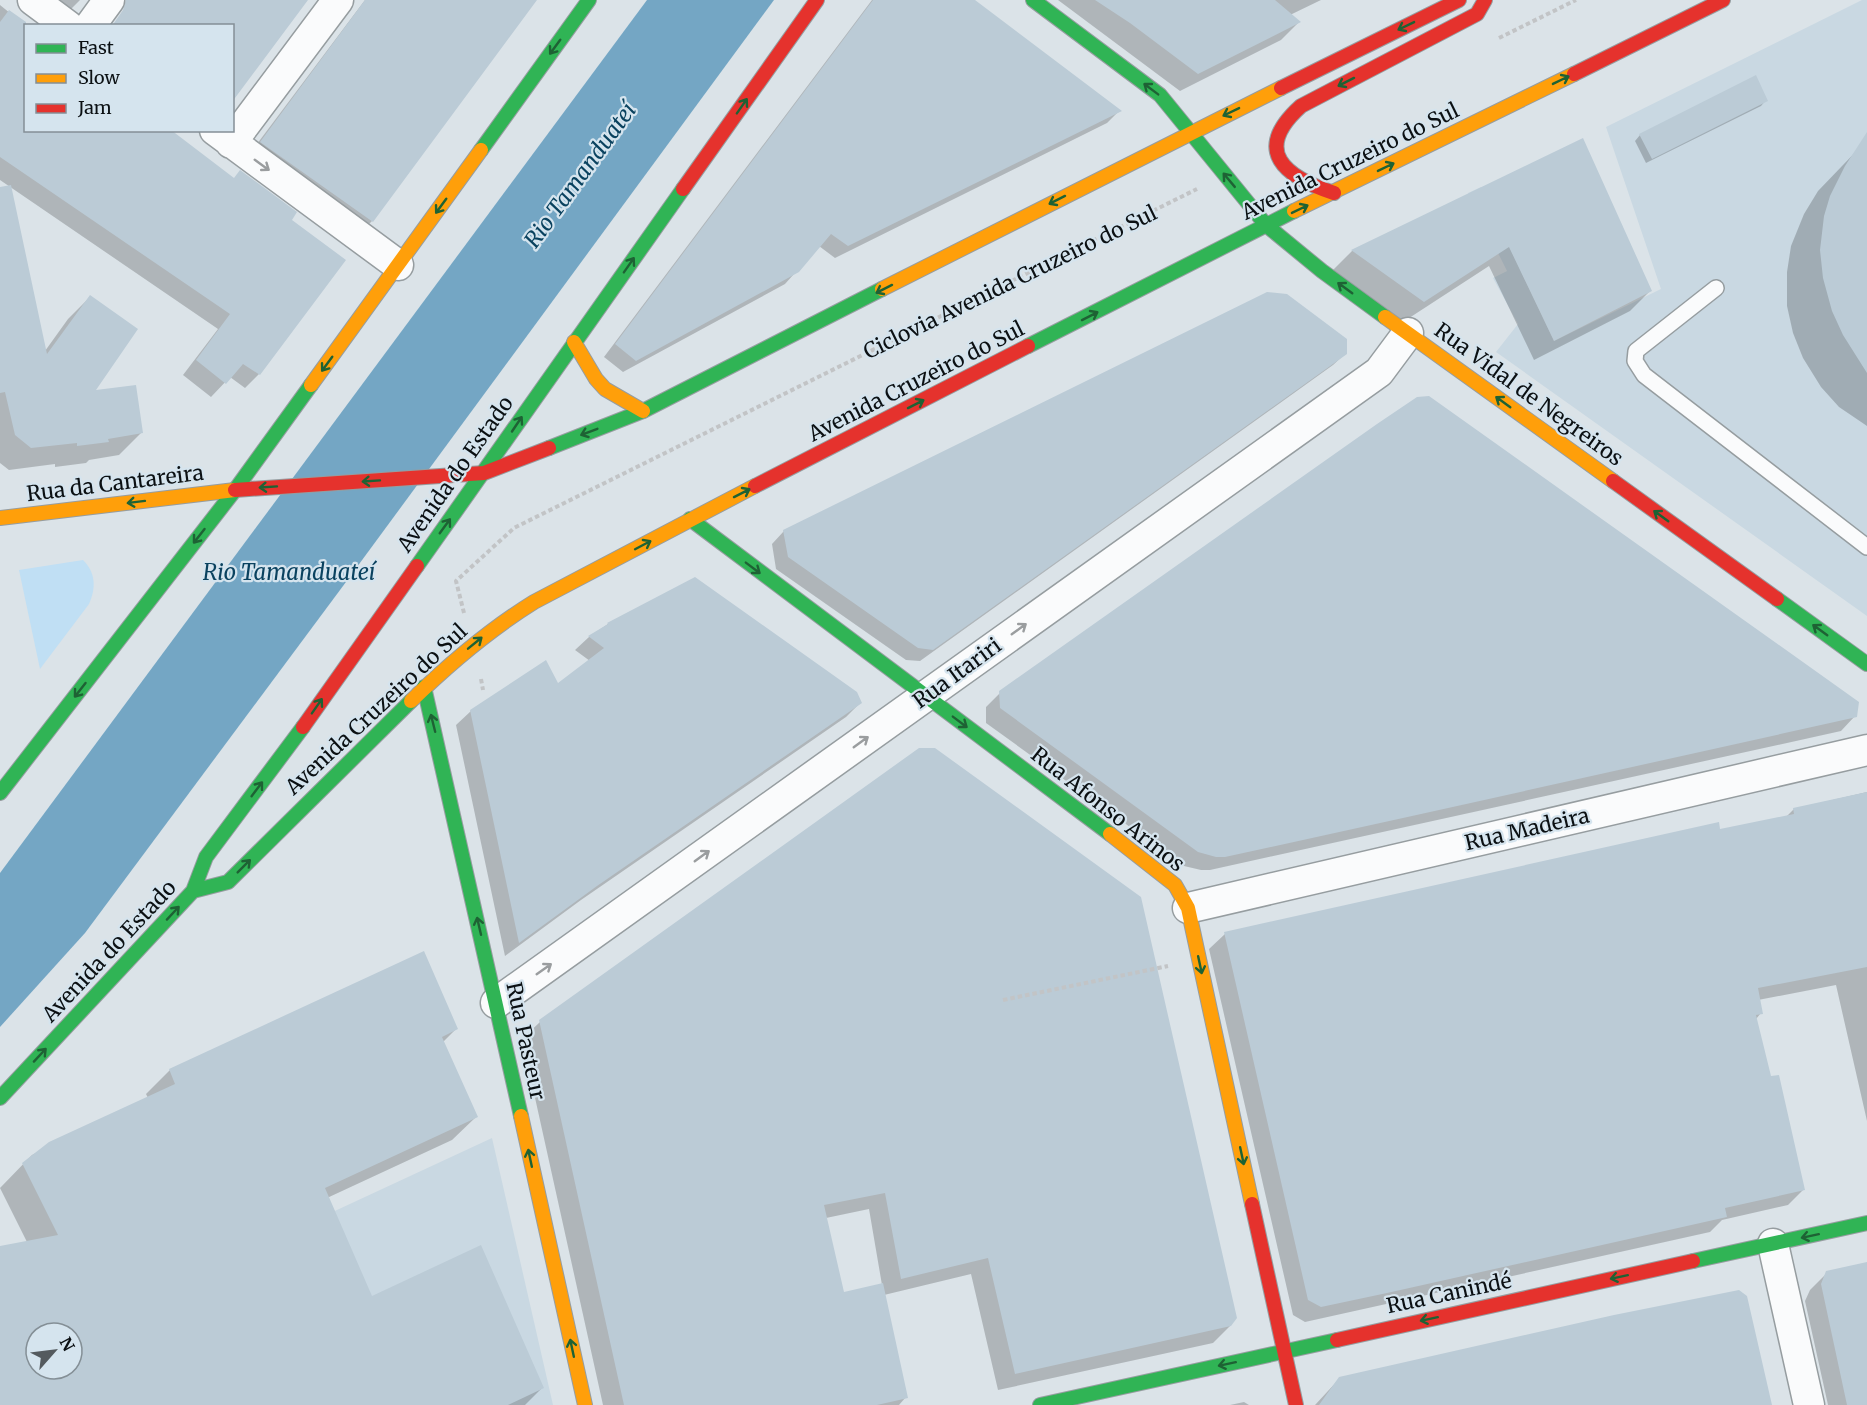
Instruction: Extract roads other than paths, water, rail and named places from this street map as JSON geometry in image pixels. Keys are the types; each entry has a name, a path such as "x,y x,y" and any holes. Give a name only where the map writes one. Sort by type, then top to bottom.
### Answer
{"main road":[{"path":"0,793 235,490 589,0"},
{"name":"Avenida do Estado","path":"0,1098 193,891 206,857 284,754 817,0"},
{"name":"Rua Vidal de Negreiros","path":"1033,0 1160,95 1266,225 1322,271 1867,664"},
{"path":"235,490 484,473 643,411 1190,133 1459,0"},
{"path":"1334,193 1300,180 1288,172 1275,151 1278,134 1285,121 1301,106 1477,14 1485,0"},
{"name":"Avenida Cruzeiro do Sul","path":"193,891 228,882 424,687 502,621 534,602 690,519 1266,225 1723,0"},
{"path":"574,342 600,384 643,411"},
{"name":"Rua da Cantareira","path":"0,518 235,490"},
{"name":"Rua Afonso Arinos","path":"690,519 1175,885 1188,908 1296,1405"},
{"name":"Rua Pasteur","path":"424,687 585,1405"},
{"name":"Rua Canindé","path":"1040,1405 1867,1223"}],"street":[{"path":"33,0 66,24"},
{"path":"91,24 109,0"},
{"path":"234,123 338,0"},
{"path":"223,136 398,265"},
{"name":"Rua Itariri","path":"496,1003 1378,372 1408,333"},
{"name":"Rua Madeira","path":"1188,908 1867,750"},
{"path":"1773,1244 1809,1405"}],"lane":[{"path":"1716,288 1636,351 1635,362 1644,375 1867,547"}],"water":[{"name":"Rio Tamanduateí","path":"647,0 774,0 85,933 0,1027 0,873"}]}
